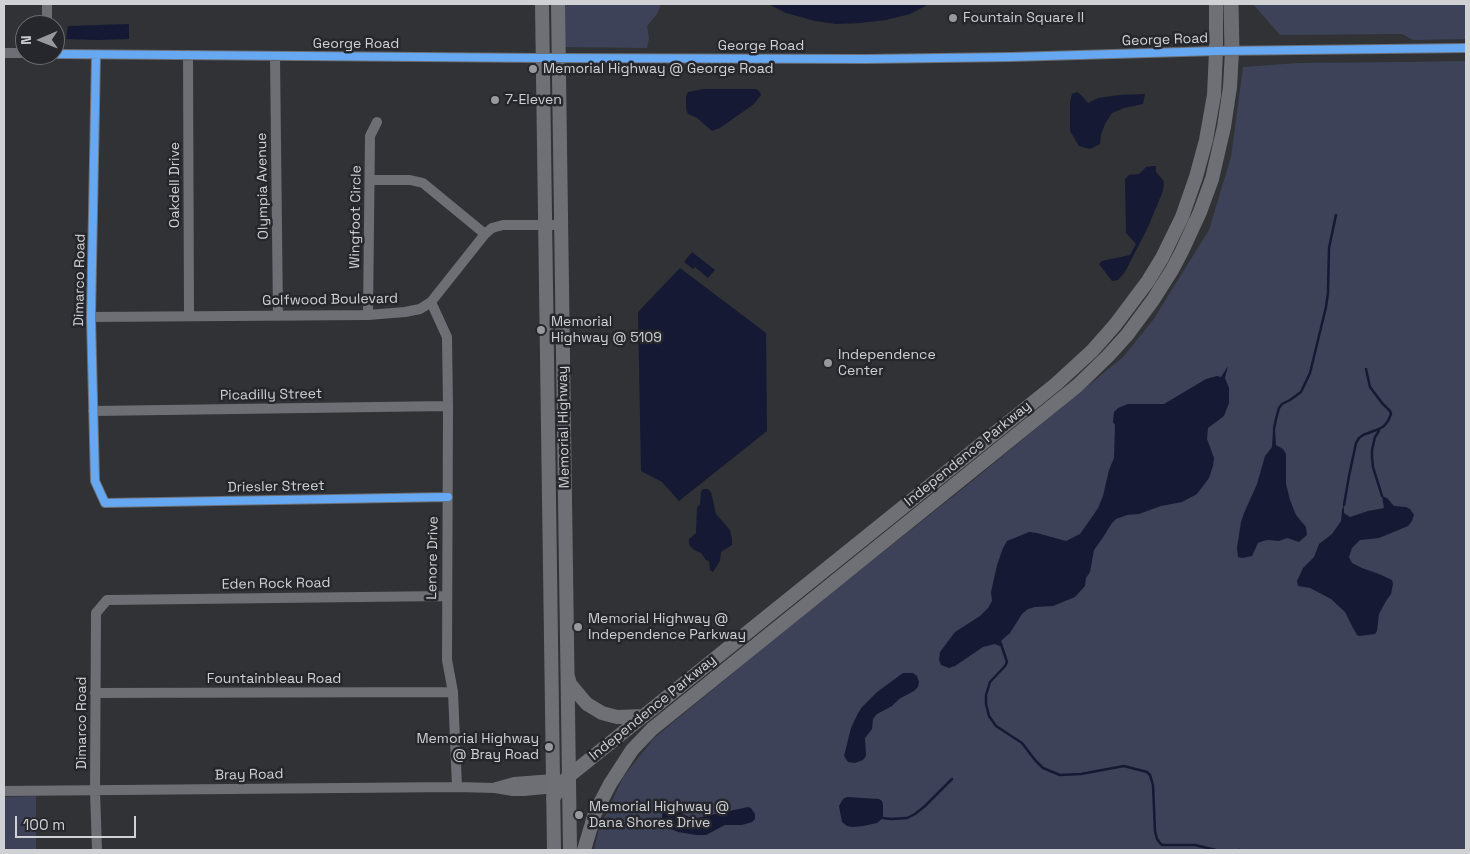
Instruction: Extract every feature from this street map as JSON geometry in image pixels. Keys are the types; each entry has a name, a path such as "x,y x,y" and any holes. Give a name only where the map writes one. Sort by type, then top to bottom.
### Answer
{"highway":[{"path":"1231,4 1232,51"}],"main road":[{"name":"Memorial Highway","path":"542,4 551,634 559,783 569,808 570,850"},
{"name":"Memorial Highway","path":"554,850 568,677 558,4"},
{"name":"Independence Parkway","path":"559,783 645,716 1056,384 1092,351 1115,325 1148,281 1162,258 1182,217 1192,189 1209,124 1215,81 1216,4"},
{"name":"Independence Parkway","path":"584,850 596,813 610,784 626,758 648,732 1070,392 1127,335 1172,270 1200,212 1212,179 1224,127 1230,87 1232,51"},
{"path":"548,388 563,388"},
{"path":"549,517 565,517"},
{"path":"551,634 567,634"},
{"path":"568,677 570,684 587,704 602,713 617,717 645,716"}],"street":[{"name":"George Road","path":"65,54 872,59 1216,51 1466,48"},
{"name":"Dimarco Road","path":"96,55 91,317 95,482 105,503"},
{"name":"Oakdell Drive","path":"188,55 189,316"},
{"name":"Olympia Avenue","path":"275,56 278,316"},
{"name":"Wingfoot Circle","path":"368,315 370,136 377,122"},
{"path":"370,180 410,180 423,183 485,234 492,228 499,226 561,225"},
{"name":"Golfwood Boulevard","path":"91,317 368,315 412,311 420,309 431,302 485,234"},
{"name":"Lenore Drive","path":"431,302 447,337 447,660 453,692 457,787"},
{"name":"Picadilly Street","path":"93,411 448,406"},
{"name":"Driesler Street","path":"105,503 448,497"},
{"name":"Eden Rock Road","path":"107,600 446,596"},
{"name":"Dimarco Road","path":"97,850 95,791 96,613 107,600"},
{"name":"Fountainbleau Road","path":"95,693 453,692"},
{"name":"Bray Road","path":"4,791 495,788 514,782 559,783"}],"shaded area":[{"path":"565,4 661,4 657,14 647,26 649,38 647,48 564,47"},
{"path":"768,4 929,4 910,14 886,20 836,24 815,21 786,13"},
{"path":"1253,4 1466,4 1466,39 1413,40 1402,34 1280,35"},
{"path":"129,24 129,39 66,39 68,26"},
{"path":"1466,61 1466,850 594,850 599,829 623,777 654,738 1123,357 1153,320 1209,230 1231,157 1243,67 1298,63"},
{"path":"703,89 756,89 761,95 754,104 720,128 712,131 697,118 688,114 686,109 686,96 688,92"},
{"path":"1077,92 1088,103 1098,98 1145,94 1143,104 1112,113 1101,134 1100,144 1090,149 1079,146 1070,131 1070,102 1072,94"},
{"path":"1156,166 1156,172 1163,180 1163,191 1148,227 1125,272 1118,280 1112,281 1099,264 1102,261 1130,255 1136,244 1126,233 1125,179 1129,175 1139,174 1146,167"},
{"path":"692,252 715,270 708,278 695,267 693,269 684,262"},
{"path":"680,268 766,333 767,431 679,501 662,482 641,471 638,312"},
{"path":"1228,366 1225,378 1229,388 1229,403 1224,416 1208,428 1207,439 1214,458 1213,466 1209,478 1197,494 1182,502 1116,519 1094,550 1085,586 1075,597 1053,606 1028,609 1022,614 1010,633 1001,641 1002,647 995,644 983,647 955,666 949,668 941,665 939,660 940,652 955,632 980,616 992,601 991,592 997,565 1007,541 1029,532 1066,541 1080,534 1092,517 1103,496 1114,458 1114,412 1128,404 1164,404 1206,379 1217,376 1221,377"},
{"path":"1273,429 1275,429 1276,445 1283,449 1286,454 1286,484 1290,500 1296,515 1306,527 1307,535 1299,542 1287,538 1279,541 1263,541 1258,543 1252,556 1238,557 1237,548 1241,522 1257,484 1265,456 1272,447"},
{"path":"703,489 708,489 711,492 716,514 730,530 732,539 732,545 721,552 720,561 713,572 710,570 709,561 701,553 694,550 689,543 689,539 696,533 697,508 700,504"},
{"path":"1382,496 1387,498 1394,506 1410,509 1414,515 1408,526 1379,538 1360,540 1352,548 1349,557 1352,563 1392,580 1393,584 1391,594 1379,614 1377,631 1375,634 1359,636 1345,612 1331,599 1310,588 1298,586 1297,581 1303,568 1314,557 1319,544 1332,534 1341,521 1344,505 1344,513 1350,517 1384,508"},
{"path":"903,673 913,673 917,676 918,687 899,699 892,706 877,714 873,719 872,729 865,738 866,756 863,760 855,763 848,762 844,756 851,728 858,713 877,692"},
{"path":"36,796 36,850 4,850 4,797"},
{"path":"847,797 879,799 883,805 883,818 877,823 853,827 847,826 842,822 839,806 843,799"},
{"path":"748,807 755,814 755,819 752,822 742,825 725,825 706,835 678,832 669,828 662,820 663,812 668,809 697,818"}],"waterway":[{"path":"1274,429 1279,408 1301,392 1310,373 1326,307 1329,248 1336,215"},
{"path":"1344,505 1356,443 1363,435 1384,426 1391,414 1370,387 1366,369"},
{"path":"1379,431 1375,437 1372,457 1373,467 1382,496"},
{"path":"1002,647 1007,662 990,682 986,695 989,716 996,726 1022,743 1043,768 1060,775 1081,774 1124,766 1147,772 1153,785 1155,831 1160,843 1162,845 1195,845 1216,850"},
{"path":"883,818 907,818 915,814 952,779"}],"cycle path":[{"path":"65,54 866,59 1216,51 1466,48"},
{"path":"96,55 91,317 95,481 105,503 448,497"}],"place":[{"name":"Fountain Square II","path":"953,18"},
{"name":"Memorial Highway @ George Road","path":"533,69"},
{"name":"7-Eleven","path":"495,100"},
{"name":"Memorial Highway @ 5109","path":"541,330"},
{"name":"Independence Center","path":"828,363"},
{"name":"Memorial Highway @ Independence Parkway","path":"578,627"},
{"name":"Memorial Highway @ Bray Road","path":"549,747"},
{"name":"Memorial Highway @ Dana Shores Drive","path":"579,815"}]}
